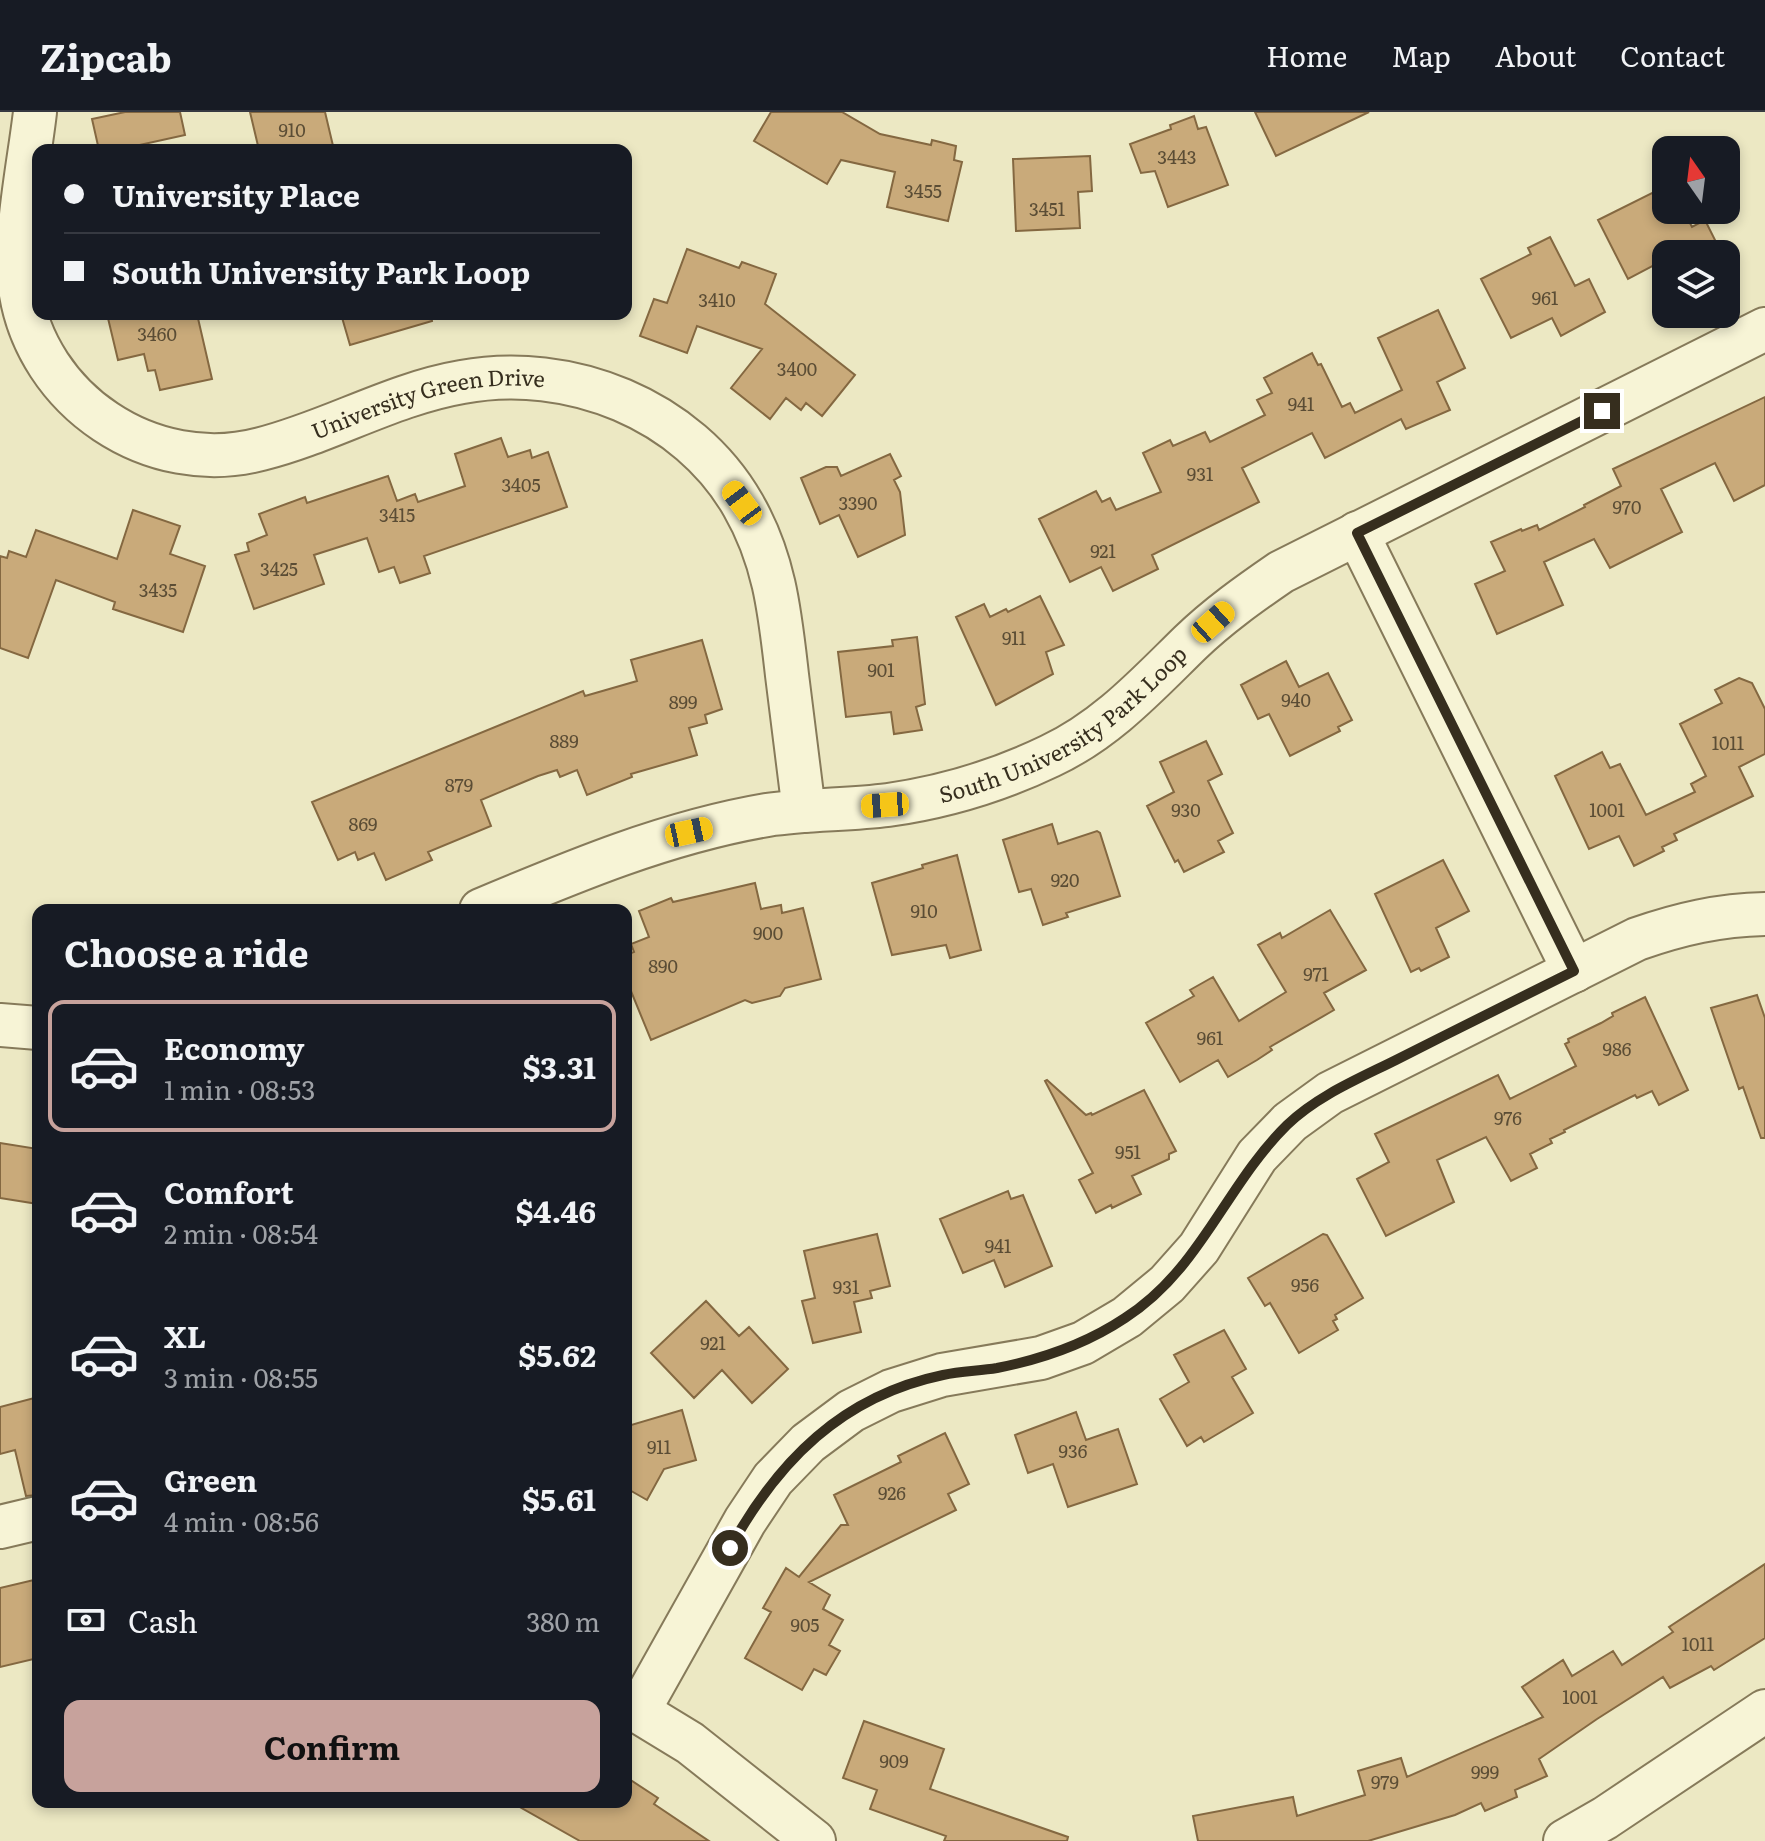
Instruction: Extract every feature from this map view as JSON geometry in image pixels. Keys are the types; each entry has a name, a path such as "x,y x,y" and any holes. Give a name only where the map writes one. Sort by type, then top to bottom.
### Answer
{"street":[{"name":"University Green Drive","path":"35,112 19,252 20,289 31,331 50,368 77,401 121,432 143,443 184,454 225,456 262,449 435,389 503,377 552,379 599,390 643,409 679,433 721,474 742,503 764,546 777,590 804,811"},
{"name":"South University Park Loop","path":"496,904 610,857 689,832 767,815 885,805 941,796 998,779 1054,755 1102,725 1144,690 1236,602 1281,572 1765,329"},
{"path":"1357,533 1574,971"},
{"path":"814,1841 767,1827 690,1743 632,1707 773,1479 808,1443 851,1411 891,1391 942,1375 1041,1358 1083,1343 1127,1317 1167,1284 1199,1248 1257,1156 1290,1122 1330,1093 1637,939 1682,923 1729,915 1765,914"},
{"path":"0,1025 32,1028"},
{"path":"0,1527 32,1519"},
{"path":"1565,1841 1610,1830 1765,1711"}],"building":[{"path":"125,112 180,112 185,135 144,144 98,144 92,119"},
{"path":"250,112 325,112 333,144 258,144"},
{"path":"771,112 842,112 880,134 931,145 932,140 956,146 954,160 962,162 948,221 887,207 895,172 841,160 827,184 754,141"},
{"path":"1255,112 1369,112 1276,156"},
{"path":"1194,116 1198,129 1206,127 1228,185 1168,207 1155,171 1141,173 1130,144 1171,129 1170,125"},
{"path":"1090,156 1092,191 1078,192 1080,228 1016,231 1013,159"},
{"path":"1652,193 1652,224 1690,224 1692,227 1707,224 1715,240 1652,240 1652,266 1628,279 1598,220"},
{"path":"1550,237 1575,286 1589,279 1605,312 1561,336 1552,318 1511,338 1481,279 1531,254 1528,248"},
{"path":"687,249 739,268 742,262 776,274 765,304 855,375 822,416 806,403 801,410 786,398 770,419 731,388 762,349 697,326 687,353 640,336 654,299 667,303"},
{"path":"1438,310 1465,368 1437,382 1450,410 1406,429 1401,419 1325,458 1312,433 1242,468 1259,502 1152,555 1158,569 1113,591 1101,567 1070,582 1039,519 1096,491 1102,502 1110,498 1116,510 1161,492 1143,453 1170,440 1173,446 1205,432 1210,442 1265,415 1257,400 1272,393 1264,378 1312,353 1318,365 1321,364 1342,407 1350,403 1355,413 1402,390 1378,338"},
{"path":"108,320 198,320 212,379 160,390 155,370 148,371 144,354 118,360"},
{"path":"343,320 432,320 432,321 350,345"},
{"path":"1765,397 1765,485 1734,501 1715,463 1661,489 1682,532 1610,568 1594,539 1544,562 1563,605 1497,634 1475,584 1505,571 1491,542 1537,525 1539,530 1585,507 1621,486 1613,469"},
{"path":"501,438 508,457 530,450 532,458 548,452 567,507 424,556 430,573 400,583 394,567 379,572 367,538 314,555 324,584 254,609 235,555 249,551 247,543 267,535 259,514 305,497 307,503 388,476 397,501 415,494 418,502 465,486 455,454"},
{"path":"890,454 901,476 894,480 900,492 905,535 858,557 839,515 820,524 801,478 826,467 837,467 841,476"},
{"path":"133,510 180,526 170,554 205,566 183,632 113,609 115,602 56,580 28,658 0,648 0,556 7,558 9,551 26,557 36,530 117,559"},
{"path":"1040,596 1064,645 1046,652 1053,674 996,705 956,617 984,604 990,617"},
{"path":"917,637 925,704 916,707 922,730 894,734 891,712 846,717 838,652 893,646 892,640"},
{"path":"702,640 722,709 705,715 707,723 689,728 697,755 631,774 632,777 587,795 577,770 560,777 557,770 538,776 481,800 491,826 428,852 432,860 386,880 374,853 358,860 355,852 338,860 312,802 583,691 585,696 637,681 631,660"},
{"path":"1286,661 1299,687 1328,673 1352,720 1338,727 1340,731 1290,756 1269,714 1258,719 1241,685"},
{"path":"1739,678 1752,683 1765,709 1765,754 1739,767 1753,796 1674,834 1677,840 1662,847 1664,851 1634,866 1619,836 1589,849 1555,776 1602,752 1610,768 1620,764 1646,815 1695,792 1691,784 1706,776 1680,724 1722,703 1715,690"},
{"path":"1206,741 1222,774 1208,781 1233,833 1218,841 1224,852 1184,872 1178,860 1175,862 1147,806 1174,792 1160,762"},
{"path":"1052,824 1058,844 1097,831 1100,833 1120,896 1066,913 1068,917 1043,925 1031,889 1019,892 1003,840"},
{"path":"957,855 981,950 950,958 946,945 892,955 872,883"},
{"path":"1443,860 1469,911 1436,928 1449,957 1421,971 1419,968 1411,972 1375,894"},
{"path":"755,883 761,909 781,905 782,913 803,908 821,979 785,988 780,996 752,1003 745,1000 651,1040 632,994 632,944 649,937 639,911 671,898 673,902"},
{"path":"1330,910 1366,970 1324,993 1334,1010 1270,1047 1272,1050 1228,1077 1218,1060 1180,1082 1146,1023 1194,996 1190,990 1213,977 1239,1021 1286,992 1258,945 1280,933 1282,938"},
{"path":"1757,995 1765,1018 1765,1138 1761,1138 1743,1087 1739,1089 1711,1008"},
{"path":"1645,997 1688,1090 1659,1105 1652,1091 1637,1098 1635,1095 1564,1130 1550,1139 1552,1143 1530,1154 1537,1168 1511,1181 1486,1137 1437,1160 1454,1202 1386,1236 1357,1179 1389,1162 1375,1134 1498,1075 1510,1099 1576,1066 1565,1044 1569,1042 1568,1039"},
{"path":"1047,1080 1086,1115 1144,1090 1176,1151 1169,1154 1169,1159 1132,1176 1141,1194 1096,1213 1079,1180 1093,1173"},
{"path":"0,1143 32,1148 32,1203 0,1198"},
{"path":"1008,1191 1011,1199 1023,1195 1052,1266 1005,1287 994,1260 963,1273 940,1219"},
{"path":"877,1234 890,1286 870,1291 872,1298 854,1302 861,1332 813,1343 802,1301 815,1298 804,1251"},
{"path":"1323,1234 1327,1235 1363,1298 1335,1315 1337,1319 1333,1321 1338,1330 1299,1353 1270,1303 1265,1306 1248,1278"},
{"path":"706,1301 739,1336 749,1327 788,1369 752,1403 722,1370 694,1398 651,1353"},
{"path":"1224,1330 1246,1369 1232,1377 1253,1413 1204,1442 1201,1437 1187,1446 1160,1399 1189,1382 1174,1355"},
{"path":"32,1399 32,1496 26,1496 15,1450 0,1454 0,1407"},
{"path":"682,1410 696,1460 664,1469 647,1500 632,1491 632,1425"},
{"path":"1076,1412 1086,1440 1118,1429 1137,1484 1068,1507 1053,1464 1028,1473 1015,1435"},
{"path":"945,1433 969,1484 948,1494 956,1510 809,1582 830,1595 823,1609 843,1620 829,1645 840,1651 826,1675 814,1669 802,1690 745,1658 771,1612 763,1608 786,1568 799,1577 841,1525 848,1525 834,1495 901,1462 898,1456"},
{"path":"1765,1564 1765,1638 1714,1670 1711,1666 1670,1688 1663,1677 1597,1719 1539,1759 1547,1776 1515,1790 1517,1797 1485,1811 1481,1803 1455,1815 1368,1841 1198,1841 1193,1816 1293,1797 1297,1816 1365,1795 1358,1771 1401,1758 1407,1777 1543,1717 1522,1687 1563,1660 1572,1676 1613,1651 1622,1665 1673,1632 1669,1627"},
{"path":"32,1580 32,1659 0,1667 0,1588"},
{"path":"864,1721 944,1749 930,1789 1068,1837 1067,1841 944,1841 946,1836 870,1809 877,1790 843,1778"},
{"path":"632,1781 658,1798 654,1804 709,1841 580,1841 522,1808 632,1808"}],"route":[{"path":"730,1548 773,1479 808,1443 851,1411 891,1391 942,1375 1041,1358 1083,1343 1127,1317 1167,1284 1199,1248 1257,1156 1290,1122 1330,1093 1574,971 1357,533 1602,411"}]}
